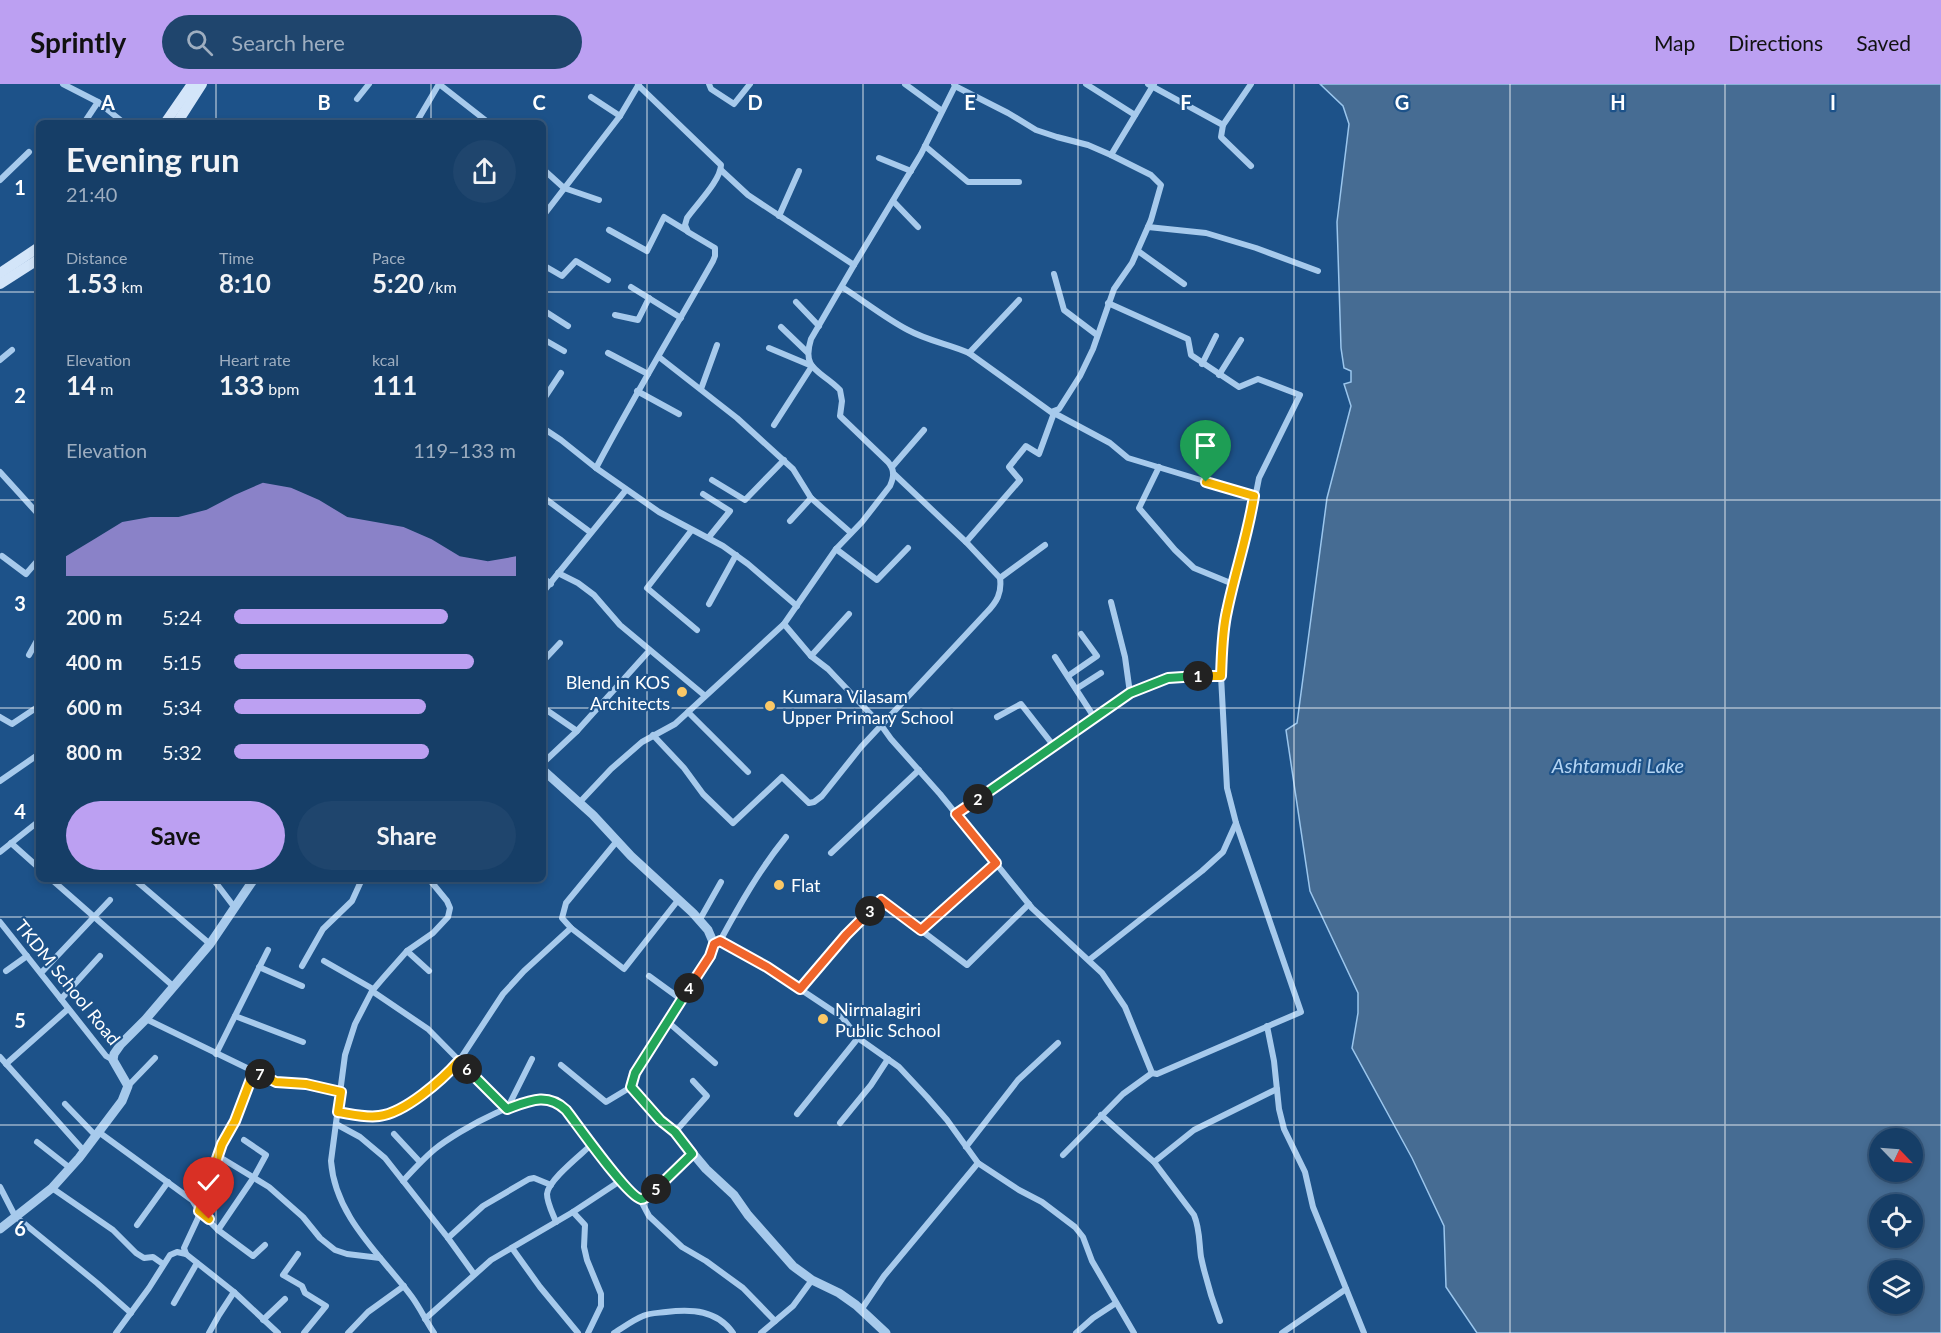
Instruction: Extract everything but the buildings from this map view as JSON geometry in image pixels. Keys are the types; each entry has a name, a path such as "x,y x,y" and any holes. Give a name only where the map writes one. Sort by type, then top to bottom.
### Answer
{"main road":[{"path":"167,120 192,84"},
{"path":"179,120 202,84"},
{"path":"0,273 36,249"},
{"path":"0,284 36,261"}],"street":[{"path":"63,84 98,102 120,120"},
{"path":"357,99 369,84"},
{"path":"418,120 439,84 485,120"},
{"path":"447,91 453,84"},
{"path":"709,84 711,89 734,104 750,84"},
{"path":"905,84 942,111"},
{"path":"1086,84 1135,115"},
{"path":"1251,84 1223,125 1221,137 1251,166"},
{"path":"546,212 620,116 639,85 721,165 715,181 687,218 685,225 688,232"},
{"path":"653,735 684,768 703,794 733,823 782,777 810,803 814,802 822,796 881,724 996,602 1000,593 1000,578 843,420 840,416 840,390 812,366 807,352 811,339 925,146 954,85 1036,130 1088,145 1111,155 1151,175 1161,185 1138,251 1114,289 1080,376 1063,404 1054,413 1039,454 1026,446 1009,467 1020,480 966,543"},
{"path":"1111,155 1152,85 1223,125"},
{"path":"591,97 620,116"},
{"path":"86,120 98,102"},
{"path":"925,146 968,182 1019,182"},
{"path":"0,180 29,152"},
{"path":"879,158 911,171"},
{"path":"721,170 748,195 854,266"},
{"path":"779,216 799,171"},
{"path":"546,172 564,188 599,200"},
{"path":"893,201 918,227"},
{"path":"596,468 716,252 715,248 664,217 647,251 609,230"},
{"path":"1148,227 1206,233 1227,238 1318,271"},
{"path":"1138,251 1184,284"},
{"path":"546,267 562,276 576,261 608,280"},
{"path":"1054,274 1064,310 1097,335"},
{"path":"632,287 681,318"},
{"path":"842,287 908,330 936,343 956,347 969,353 1049,411 1110,443 1128,458 1254,496"},
{"path":"615,315 638,320 649,298"},
{"path":"969,353 1019,300"},
{"path":"796,302 819,326"},
{"path":"1063,1155 1123,1094 1152,1073 1157,1074 1301,1012 1236,824 1227,788 1221,676 1226,613 1250,524 1259,478 1300,395 1258,379 1239,387 1191,356 1188,339 1108,303"},
{"path":"546,312 568,326"},
{"path":"781,327 807,352"},
{"path":"1202,364 1216,336"},
{"path":"1219,375 1241,340"},
{"path":"546,341 564,351"},
{"path":"701,389 717,345"},
{"path":"769,348 812,366"},
{"path":"0,360 12,350"},
{"path":"608,353 648,374"},
{"path":"659,357 737,418 794,469 811,498 850,532"},
{"path":"774,425 812,366"},
{"path":"546,396 561,373"},
{"path":"637,391 679,414"},
{"path":"546,430 659,512 691,531 708,537 736,555 797,606"},
{"path":"579,803 619,762 653,735 675,724 784,624 836,549 862,522 890,486 893,470 924,430"},
{"path":"712,480 745,500 784,460"},
{"path":"1158,467 1138,508 1194,568 1233,585"},
{"path":"0,472 36,512"},
{"path":"546,589 626,490"},
{"path":"703,494 730,511 708,537"},
{"path":"790,521 811,498"},
{"path":"547,500 590,532"},
{"path":"691,531 647,588 697,630"},
{"path":"1000,578 1045,545"},
{"path":"836,549 877,580 908,548"},
{"path":"710,604 736,555"},
{"path":"2,556 26,574 36,562"},
{"path":"558,573 578,583 594,595 620,625 704,696"},
{"path":"546,580 551,584"},
{"path":"1111,602 1125,657 1130,693"},
{"path":"811,656 849,614"},
{"path":"784,624 811,656 828,669 881,724 891,739 1029,904 1102,974 1125,1007 1152,1073"},
{"path":"1068,676 1097,656 1081,634"},
{"path":"29,655 36,642"},
{"path":"546,658 560,643"},
{"path":"546,760 577,730 649,651"},
{"path":"1055,657 1094,717"},
{"path":"1076,689 1101,673"},
{"path":"956,814 1130,693 1168,678 1221,676"},
{"path":"997,717 1021,704 1053,745"},
{"path":"0,717 12,724 36,708"},
{"path":"546,710 577,730"},
{"path":"688,712 748,772"},
{"path":"0,781 36,756"},
{"path":"831,853 919,770"},
{"path":"546,773 679,899 717,942 767,967 842,1017 858,1038 899,1067 940,1112 978,1163 1042,1202 1075,1227 1083,1237 1092,1262 1134,1333"},
{"path":"0,852 36,823"},
{"path":"1089,960 1202,872 1223,852 1236,824"},
{"path":"561,1065 606,1102 631,1087 635,1073 710,956 744,896 765,863 786,837"},
{"path":"617,841 566,903 562,918 571,928 624,969 679,899"},
{"path":"11,843 36,865"},
{"path":"921,930 996,863"},
{"path":"54,882 173,986"},
{"path":"138,882 210,944"},
{"path":"215,882 235,908"},
{"path":"128,1086 113,1060 114,1054 210,944 252,882"},
{"path":"302,966 323,929 352,901 361,882"},
{"path":"432,882 444,896 450,908 448,917 433,933 407,951 373,990 355,1024 345,1055 332,1145 332,1175 346,1210 358,1231 414,1299 434,1333"},
{"path":"699,921 721,882"},
{"path":"41,973 110,900"},
{"path":"800,989 846,935 881,900 967,965 1029,904"},
{"name":"TKDM School Road","path":"1,925 106,1056 113,1060"},
{"path":"338,1112 371,1116 393,1113 442,1080 459,1061 503,994 571,928"},
{"path":"216,1054 268,950"},
{"path":"407,951 429,971"},
{"path":"6,971 27,956"},
{"path":"61,999 99,956"},
{"path":"324,961 373,990 428,1029 507,1109"},
{"path":"259,967 302,986"},
{"path":"649,976 682,999"},
{"path":"6,1065 68,1009"},
{"path":"235,1016 303,1042"},
{"path":"146,1019 276,1082 306,1084 341,1092"},
{"path":"668,1022 715,1063"},
{"path":"1267,1026 1284,1129 1305,1172 1313,1207 1364,1333"},
{"path":"797,1114 858,1038"},
{"path":"966,1147 1018,1080 1058,1042"},
{"path":"0,1057 84,1151"},
{"path":"0,1229 52,1188 123,1101 128,1086 155,1058"},
{"path":"507,1109 532,1059"},
{"path":"840,1123 871,1085 888,1059"},
{"path":"186,1254 184,1248 198,1218 222,1144 235,1121 254,1071"},
{"path":"675,1132 707,1096 693,1081"},
{"path":"631,1087 660,1120 675,1132 692,1154 734,1195 748,1215 793,1266 812,1280 839,1293 886,1333"},
{"path":"1154,1162 1194,1130 1277,1089"},
{"path":"403,1181 437,1148 480,1120 539,1100 554,1100 566,1110 620,1181 640,1199 649,1216 682,1247 743,1288 775,1321"},
{"path":"65,1104 98,1134 192,1200 199,1211 218,1230 253,1256 265,1245"},
{"path":"1101,1116 1154,1162 1194,1215 1198,1225 1209,1292 1220,1321"},
{"path":"336,1124 371,1144 385,1158 474,1274"},
{"path":"394,1134 420,1162"},
{"path":"218,1230 266,1155 244,1140"},
{"path":"37,1142 70,1168"},
{"path":"556,1222 548,1199 549,1189 592,1144"},
{"path":"640,1199 650,1195 692,1154"},
{"path":"218,1156 254,1177 282,1198 303,1217 320,1239 334,1250 380,1258"},
{"path":"861,1310 884,1276 978,1163"},
{"path":"448,1238 483,1206 529,1179 534,1178 551,1185"},
{"path":"425,1319 501,1252 512,1248 573,1212 620,1181"},
{"path":"137,1226 168,1182"},
{"path":"0,1187 15,1216 131,1313"},
{"path":"52,1188 113,1230 136,1253 144,1258 153,1257 163,1264"},
{"path":"573,1212 585,1225 584,1247 587,1260 601,1294 601,1306 588,1333"},
{"path":"512,1248 540,1287 578,1333"},
{"path":"116,1333 163,1264 170,1255 177,1252 186,1254 234,1292 278,1333"},
{"path":"298,1254 283,1275 302,1286 305,1293 326,1306 304,1333"},
{"path":"174,1303 197,1263"},
{"path":"761,1333 793,1306 812,1280"},
{"path":"348,1333 368,1312 404,1287"},
{"path":"1282,1333 1346,1289"},
{"path":"210,1333 234,1292"},
{"path":"263,1320 285,1299"},
{"path":"1076,1333 1116,1303"},
{"path":"614,1333 645,1315 687,1310 705,1312 719,1318 733,1333"}],"water":[{"name":"Ashtamudi Lake","path":"1320,84 1941,84 1941,1333 1477,1333 1446,1287 1444,1226 1412,1158 1352,1048 1358,1013 1358,993 1310,891 1286,730 1297,723 1327,498 1351,406 1344,384 1351,382 1351,371 1344,368 1341,348 1337,222 1349,124 1343,106"}],"place":[{"name":"Blend in KOS Architects","path":"682,692"},
{"name":"Kumara Vilasam Upper Primary School","path":"770,706"},
{"name":"Flat","path":"779,885"},
{"name":"Nirmalagiri Public School","path":"823,1019"}],"route":[{"path":"209,1219 199,1211 222,1144 235,1121 254,1071 276,1082 306,1084 341,1092 338,1112 379,1116 393,1113 408,1104 442,1080 459,1061 507,1109 539,1100 548,1099 558,1102 620,1181 640,1199 650,1195 692,1154 675,1132 660,1120 631,1087 635,1073 710,956 714,944 720,941 767,967 800,989 846,935 881,900 921,930 996,863 956,814 1130,693 1168,678 1221,676 1226,613 1250,524 1254,496 1206,482"}]}
